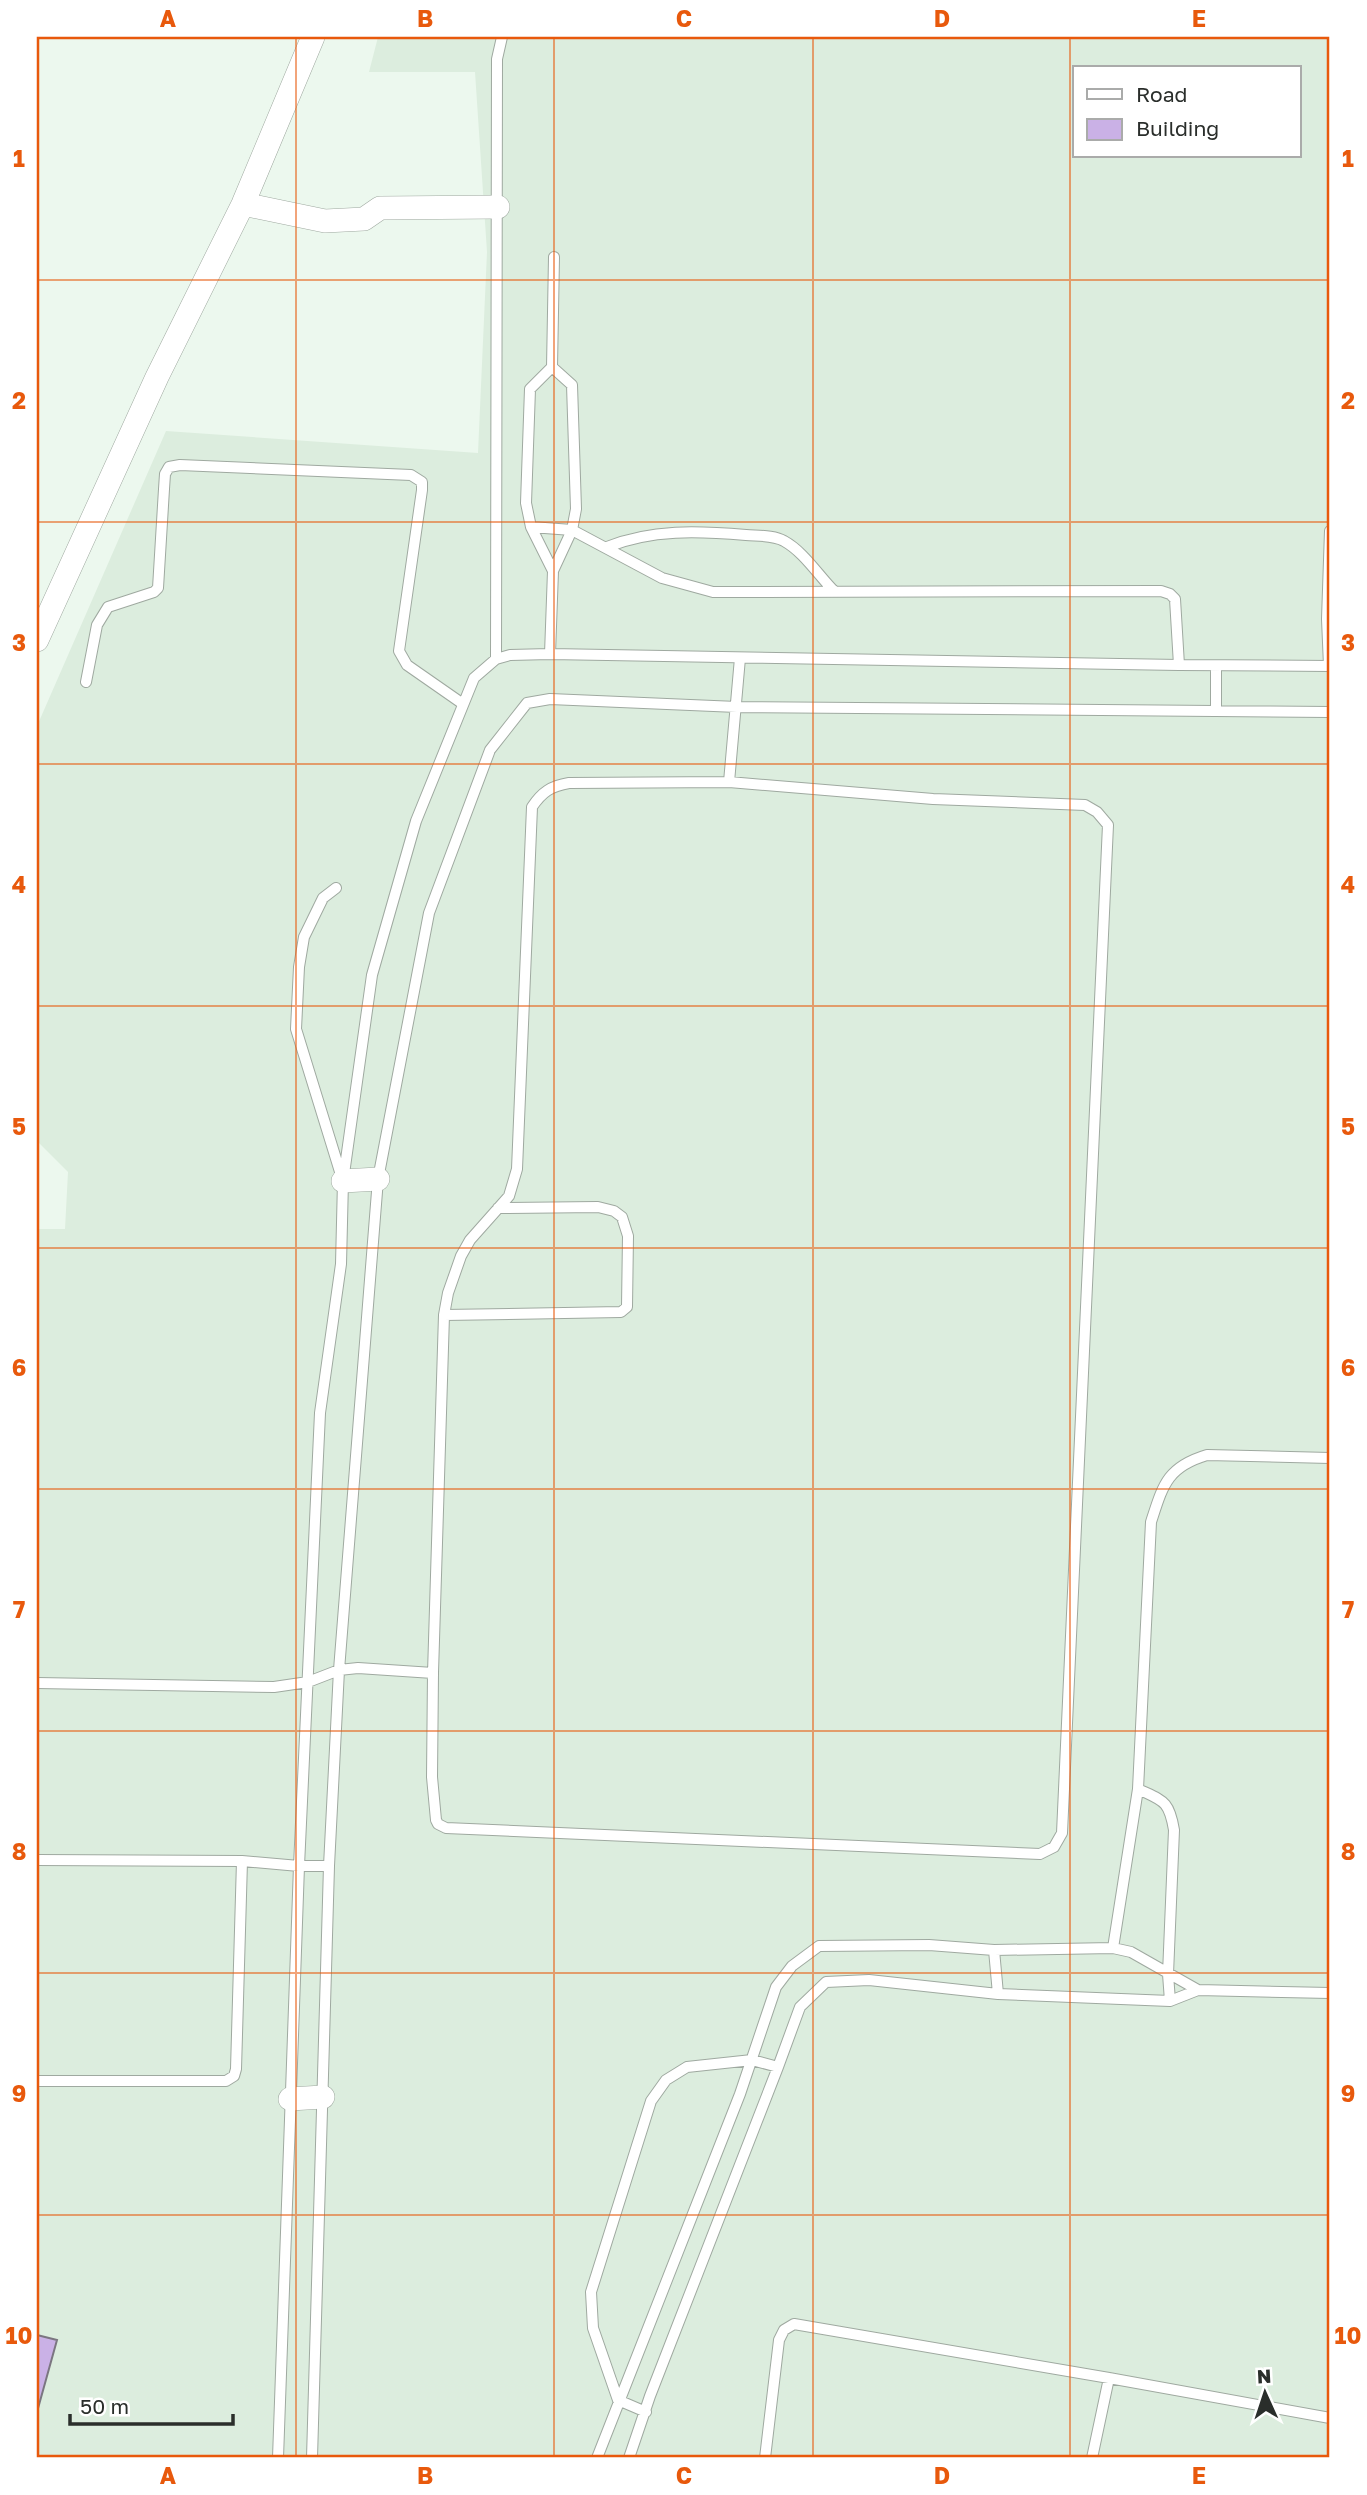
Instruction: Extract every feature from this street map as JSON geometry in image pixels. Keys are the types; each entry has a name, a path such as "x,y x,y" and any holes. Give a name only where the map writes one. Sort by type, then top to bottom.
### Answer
{"street":[{"path":"37,640 158,377 243,204 313,37"},
{"path":"243,204 325,221 364,219 380,208 498,207"},
{"path":"343,1181 379,1179"},
{"path":"290,2099 323,2097"}],"lane":[{"path":"496,659 497,59 502,37"},
{"path":"553,571 531,527 526,503 530,389 552,368 554,257"},
{"path":"550,654 553,571 572,530 576,509 572,385 552,368"},
{"path":"86,682 97,625 108,607 154,592 158,588 165,474 169,467 180,465 411,475 422,482 422,490 399,651 407,665 463,704"},
{"path":"531,527 572,530 662,578 713,592 1161,591 1175,599 1179,665"},
{"path":"607,547 629,538 668,531 782,539 794,548 834,591"},
{"path":"278,2458 299,1866 320,1413 341,1264 343,1181 372,975 416,821 474,678 496,659 510,655 550,654 1329,666 1327,619 1330,531"},
{"path":"729,782 740,658"},
{"path":"1216,666 1216,711"},
{"path":"312,2458 329,1866 339,1670 379,1179 429,914 490,750 527,703 550,699 737,707 1330,712"},
{"path":"729,782 933,799 1085,805 1097,812 1108,825 1062,1833 1054,1847 1040,1854 442,1827 438,1824 432,1777 433,1673 444,1315 448,1293 461,1256 470,1240 498,1208 509,1196 517,1169 532,807 541,794 553,786 569,783 729,782"},
{"path":"335,888 323,898 304,937 299,967 296,1028 343,1181"},
{"path":"444,1315 621,1312 627,1307 628,1236 622,1217 614,1211 598,1207 498,1208"},
{"path":"1113,1948 1138,1789 1151,1522 1162,1487 1173,1472 1189,1461 1208,1455 1330,1458"},
{"path":"37,1683 274,1687 308,1682 339,1670 358,1668 433,1673"},
{"path":"1138,1789 1164,1801 1172,1823 1168,1974 1170,2001"},
{"path":"37,1860 242,1861 329,1866"},
{"path":"37,2081 226,2081 234,2076 242,1861"},
{"path":"597,2458 752,2060 776,1987 792,1966 820,1946 929,1945 994,1950 1113,1948 1131,1952 1198,1990"},
{"path":"994,1950 998,1994"},
{"path":"629,2458 800,2007 826,1982 869,1980 998,1994 1170,2001 1198,1990 1330,1993"},
{"path":"646,2412 618,2400 593,2328 591,2292 651,2101 666,2080 687,2067 752,2060 778,2067"},
{"path":"765,2458 779,2340 784,2330 794,2324 1330,2418"},
{"path":"1092,2458 1109,2378"}],"shaded area":[{"path":"378,37 1330,37 1330,2458 37,2458 37,1229 65,1229 68,1172 37,1141 37,726 166,431 478,453 487,252 475,72 369,72"}],"building":[{"path":"37,2335 57,2340 37,2412"}]}
